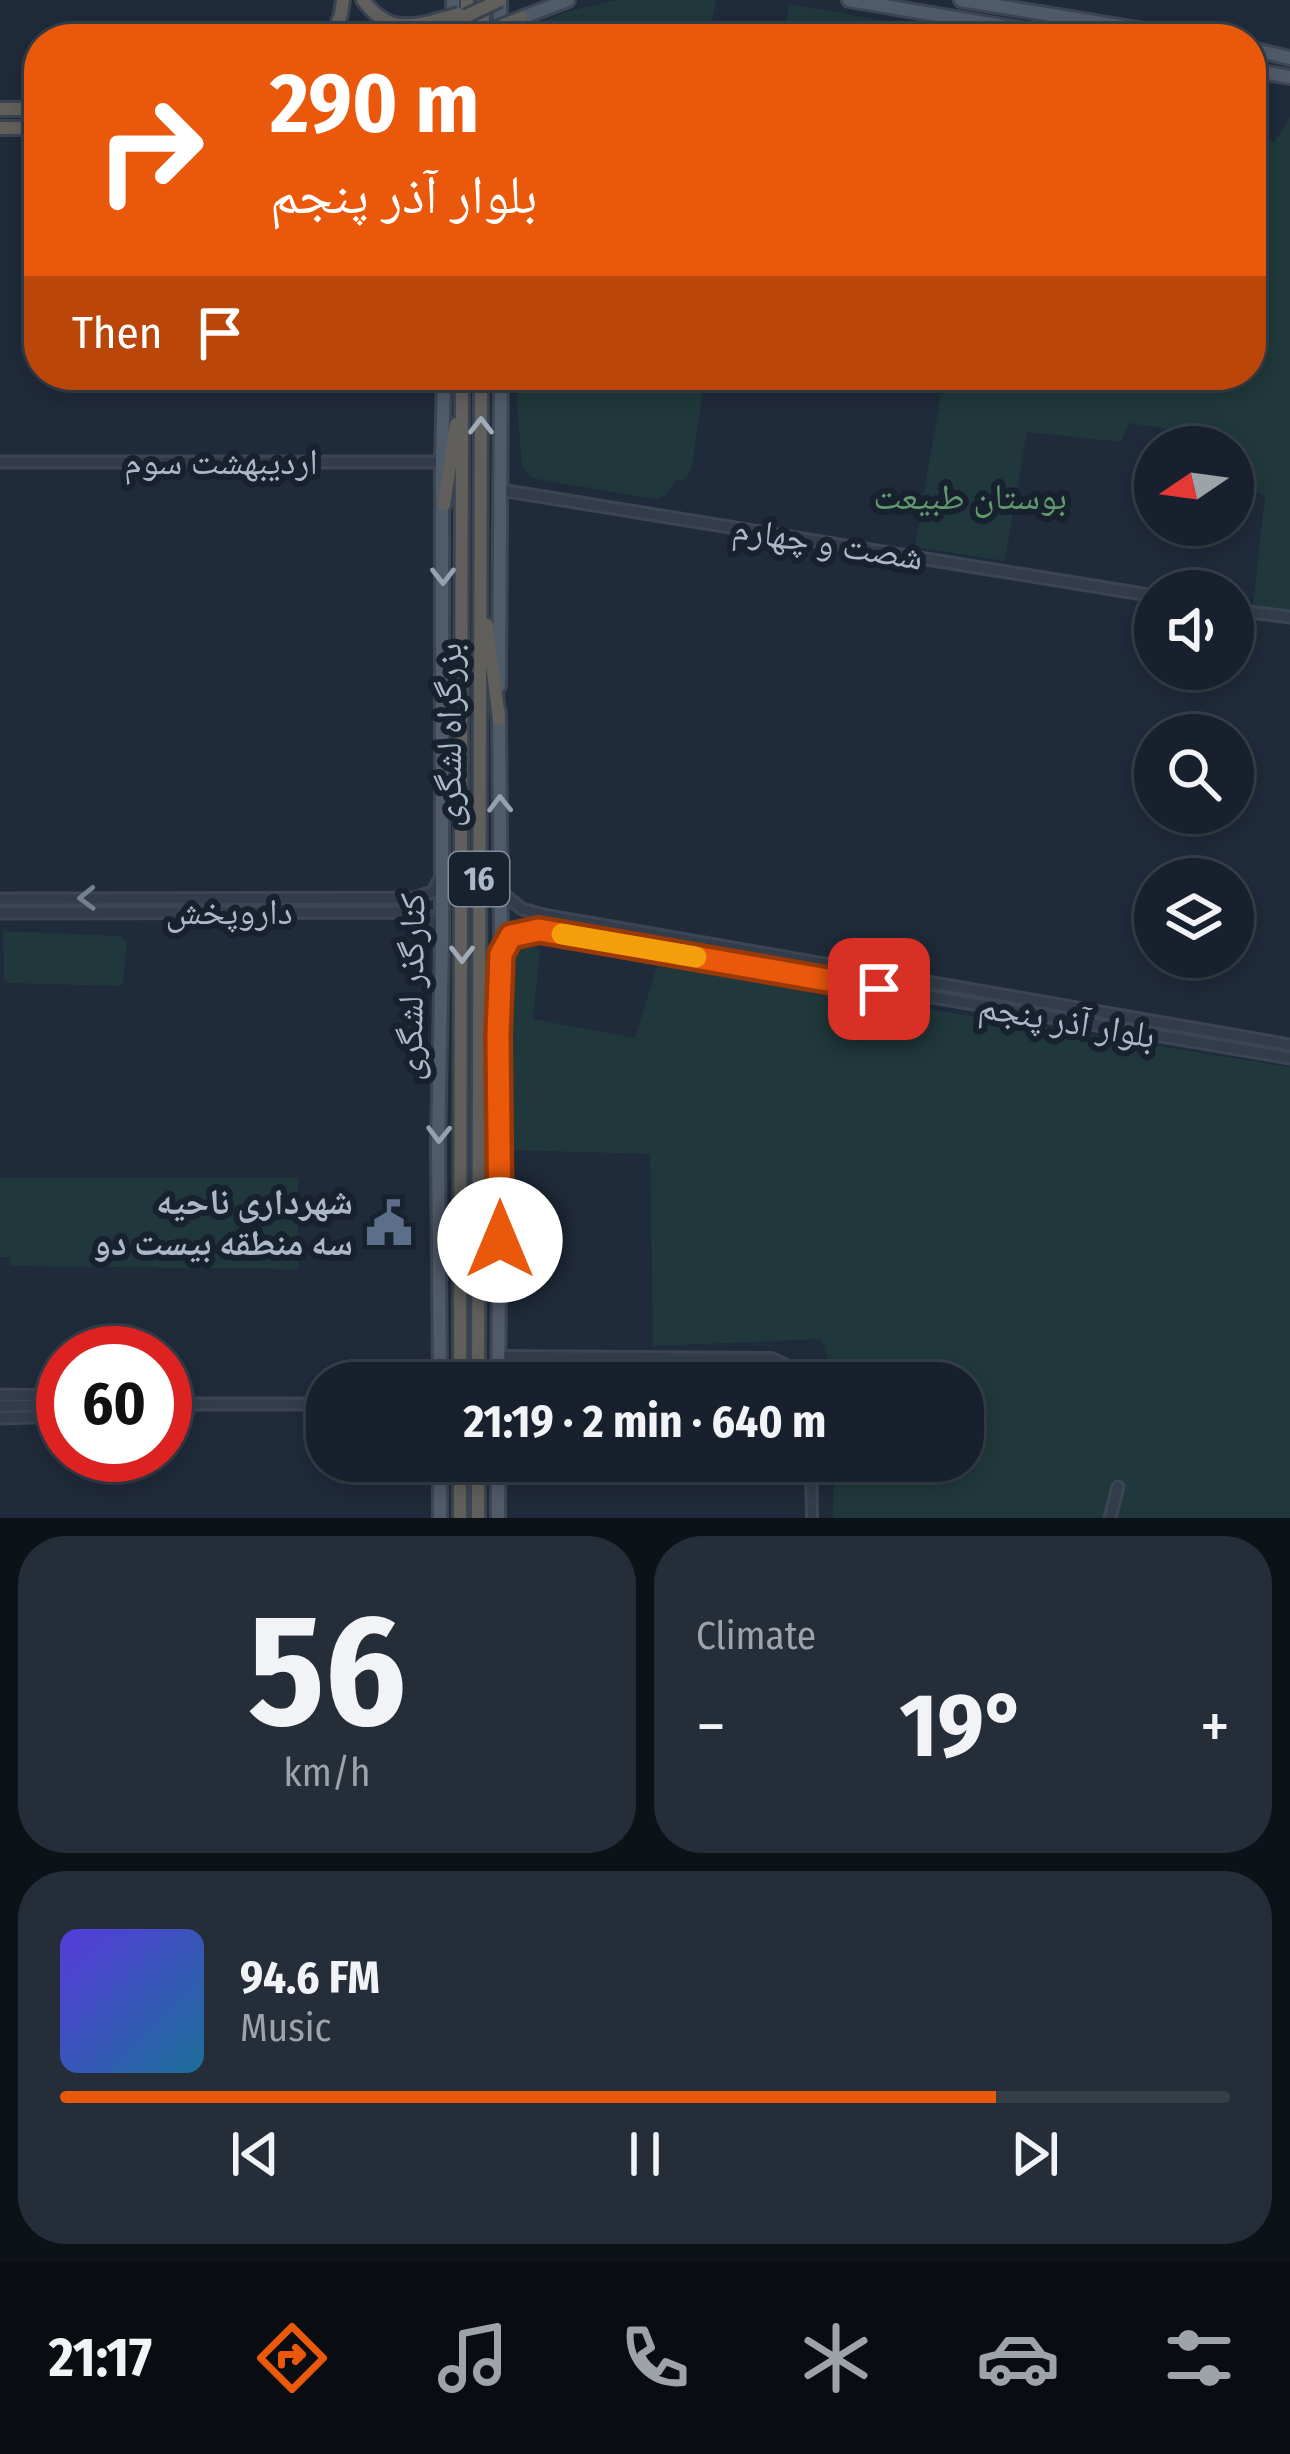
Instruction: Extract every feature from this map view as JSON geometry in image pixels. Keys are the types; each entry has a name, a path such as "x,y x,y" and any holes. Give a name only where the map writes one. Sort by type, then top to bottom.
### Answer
{"highway":[{"path":"363,0 377,17 392,24"},
{"path":"422,24 493,1"},
{"path":"448,24 493,1"},
{"path":"506,24 521,18"},
{"path":"444,506 460,390"},
{"name":"بزرگراه لشگری","path":"460,1362 462,390"},
{"name":"بزرگراه لشگری","path":"478,1362 481,390"},
{"path":"480,562 499,719"},
{"path":"478,1218 498,1035"},
{"path":"460,1482 460,1518"},
{"path":"478,1482 478,1518"}],"main road":[{"path":"521,18 568,0"},
{"path":"849,0 991,24"},
{"path":"961,0 1102,24"},
{"name":"کنارگذر لشگری","path":"440,1362 444,390"},
{"path":"498,1362 501,390"},
{"path":"440,1482 440,1518"},
{"path":"498,1482 498,1518"}],"street":[{"path":"1005,0 1018,11"},
{"name":"اردیبهشت سوم","path":"0,462 442,462"},
{"name":"شصت و چهارم","path":"501,490 1134,593"},
{"path":"1254,612 1290,617"},
{"path":"442,874 433,892 414,898 412,912 433,920 442,941"},
{"name":"بلوار آذر پنجم","path":"501,892 522,909 543,915 1290,1045"},
{"name":"داروپخش","path":"0,899 414,898"},
{"name":"داروپخش","path":"0,913 412,912"},
{"name":"بلوار آذر پنجم","path":"501,954 511,936 539,930 1290,1058"},
{"path":"498,1356 772,1358 780,1362"},
{"path":"0,1395 36,1396"},
{"path":"192,1404 306,1404"},
{"path":"0,1406 36,1406"},
{"path":"0,1418 36,1417"},
{"path":"811,1482 812,1518"},
{"path":"1109,1518 1118,1487"}],"green space":[{"path":"617,0 716,0 712,24 538,24 565,12"},
{"path":"790,4 901,24 786,24"},
{"name":"بوستان طبیعت","path":"1290,117 1290,611 1254,605 1265,497 1254,489 1254,426 1129,423 1121,442 1027,432 1005,561 915,547 941,390 1266,390 1266,141 1274,142"},
{"path":"516,390 703,390 692,467 686,479 676,481 665,496 656,499 531,478 522,467"},
{"path":"3,931 120,936 127,941 123,982 120,986 8,983 4,980"},
{"path":"527,944 540,949 533,1019 635,1038 657,966 1290,1067 1290,1518 833,1518 834,1482 984,1482 984,1362 829,1362 821,1339 653,1346 650,1154 510,1150 507,963"},
{"path":"0,1178 298,1178 298,1269 10,1266 10,1257 0,1257"}],"slow traffic":[{"path":"562,934 696,957"}],"place":[{"name":"شهرداری ناحیه سه منطقه بیست دو","path":"389,1223"}],"route":[{"path":"500,1240 498,1035 501,954 511,936 539,930 879,989"}]}
